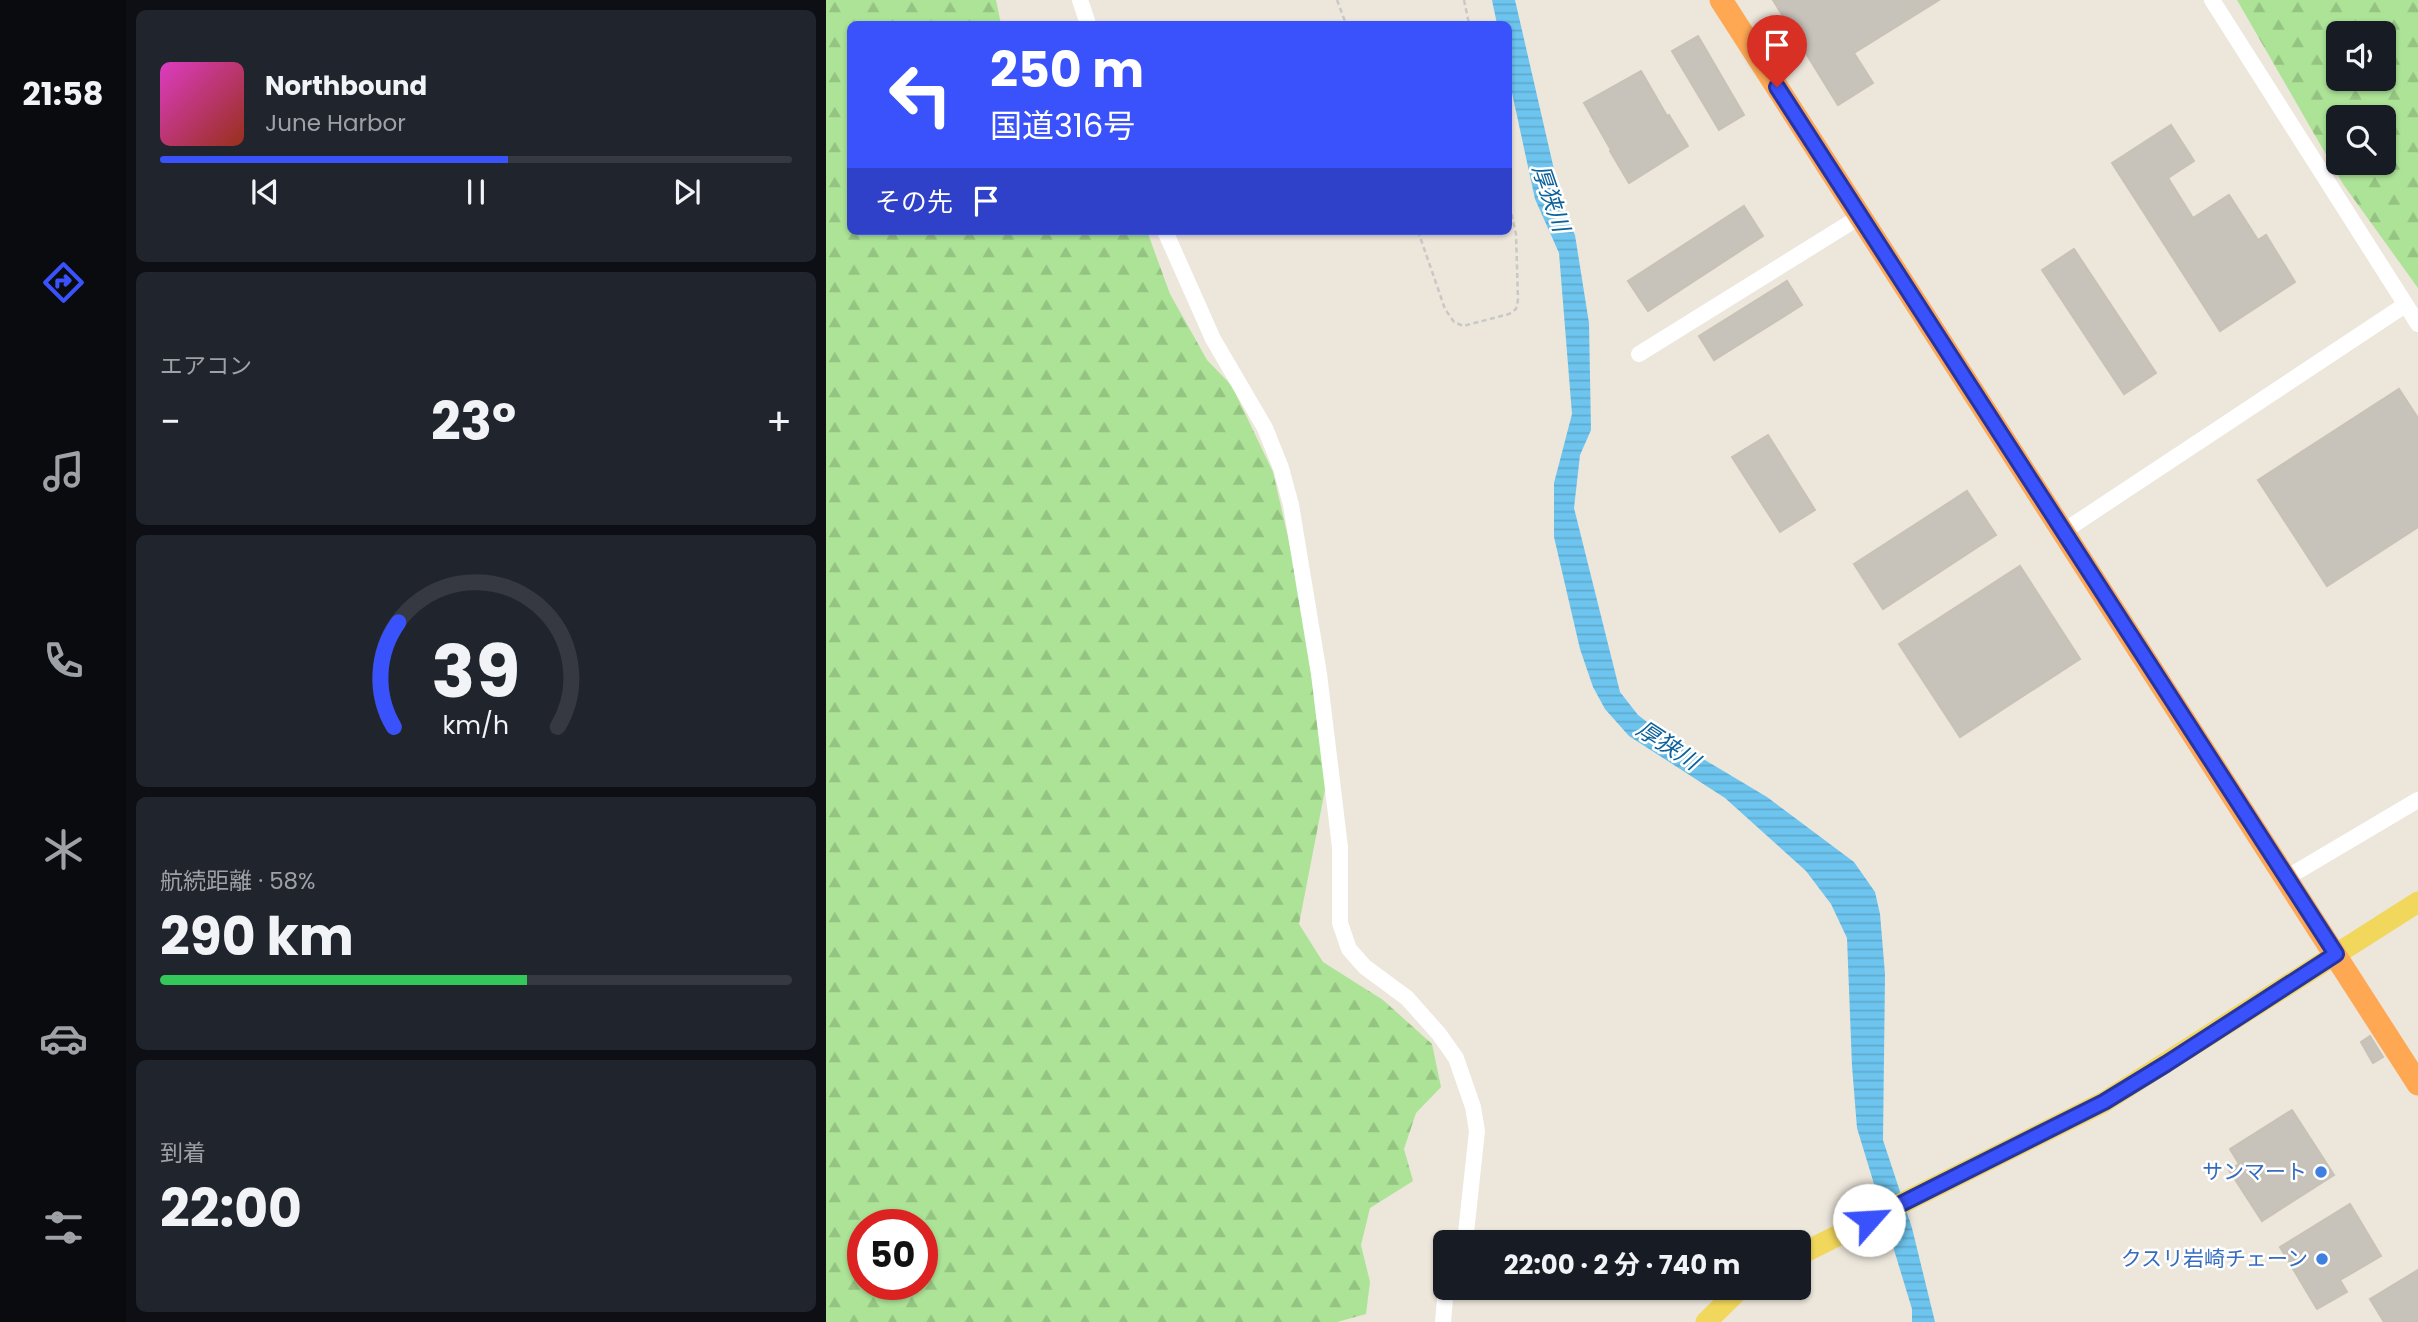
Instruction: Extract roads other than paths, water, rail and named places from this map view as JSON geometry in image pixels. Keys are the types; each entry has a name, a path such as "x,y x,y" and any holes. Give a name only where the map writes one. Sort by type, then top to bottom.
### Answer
{"highway":[{"path":"1721,0 2418,1084"}],"main road":[{"path":"1811,1249 2104,1102 2418,902"},
{"path":"1706,1322 1729,1300"}],"street":[{"path":"1080,0 1087,21"},
{"path":"2212,0 2418,324"},
{"path":"1639,354 1861,216"},
{"path":"1167,235 1213,339 1265,428 1281,468 1291,505 1324,714 1340,846 1340,923 1349,950 1365,967 1407,998 1456,1058 1473,1107 1477,1131 1466,1230"},
{"path":"2064,531 2405,305"},
{"path":"2287,878 2418,800"},
{"path":"1443,1322 1445,1300"}],"water":[{"name":"厚狭川","path":"1492,0 1515,0 1564,213 1575,235 1589,323 1591,430 1580,455 1574,508 1620,692 1638,715 1668,738 1767,797 1854,862 1875,892 1880,914 1885,974 1883,1140 1912,1228 1935,1322 1912,1322 1912,1309 1857,1128 1847,938 1831,904 1806,871 1725,798 1629,736 1605,709 1593,687 1580,649 1554,537 1554,483 1572,414 1559,253 1535,199 1512,93 1512,21 1496,21"}],"place":[{"name":"サンマート","path":"2321,1172"},
{"name":"クスリ岩崎チェーン","path":"2322,1259"}]}
